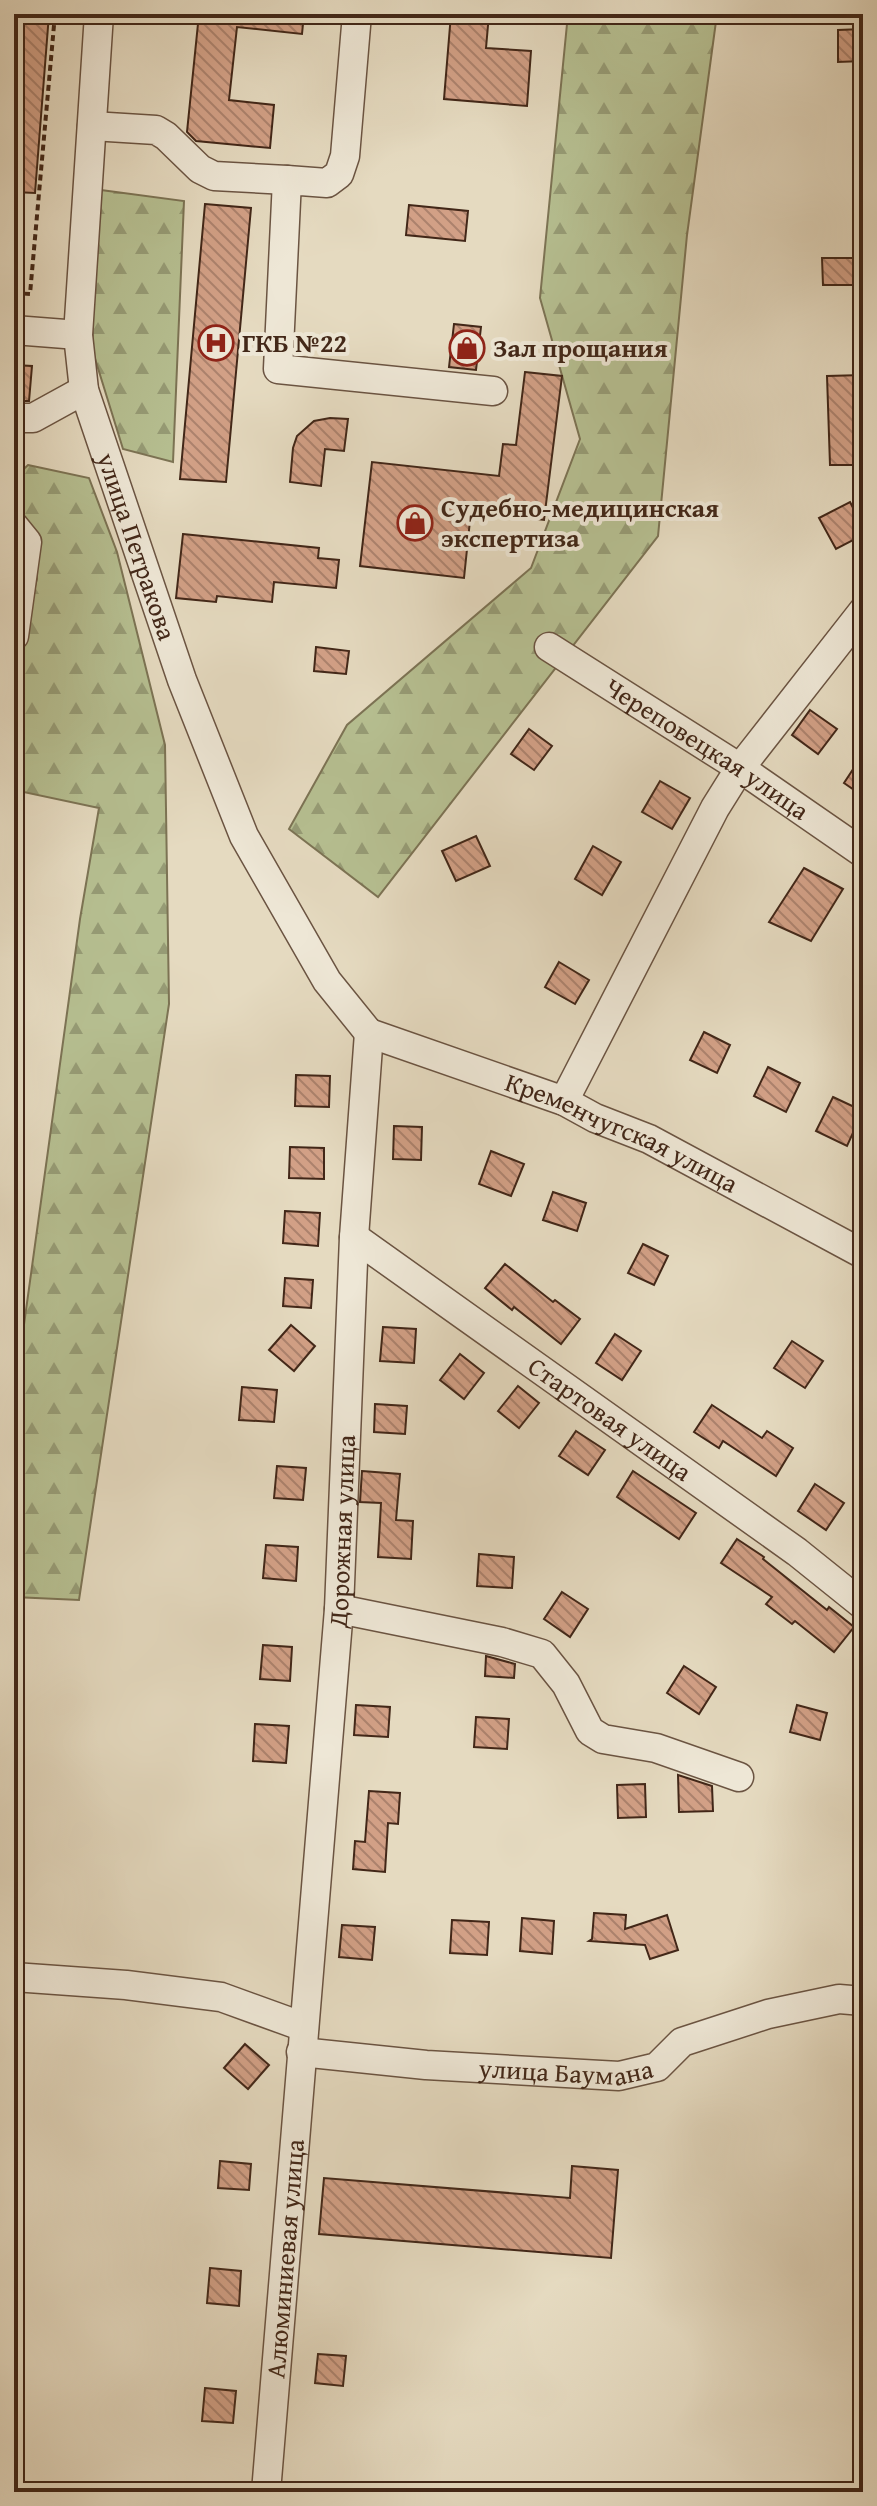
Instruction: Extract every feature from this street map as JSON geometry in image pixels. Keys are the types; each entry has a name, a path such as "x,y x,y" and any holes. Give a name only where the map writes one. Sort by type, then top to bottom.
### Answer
{"street":[{"name":"улица Петракова","path":"99,14 78,335 84,390 182,680 244,836 327,981 369,1033"},
{"path":"92,126 156,130 200,169 214,176 327,183 339,174 345,156 357,14"},
{"path":"287,180 278,369 493,391"},
{"path":"14,330 78,335"},
{"path":"14,418 33,418 84,390"},
{"path":"14,526 27,542 14,636"},
{"path":"564,1101 715,808 740,768 863,611"},
{"name":"Череповецкая улица","path":"549,647 740,768 863,853"},
{"name":"Кременчугская улица","path":"369,1033 564,1101 595,1118 649,1139 863,1254"},
{"name":"Дорожная улица","path":"303,2040 339,1609 354,1237 369,1033"},
{"name":"Стартовая улица","path":"354,1237 797,1552 863,1605"},
{"path":"339,1609 502,1642 542,1654 566,1684 590,1731 603,1739 656,1748 739,1777"},
{"name":"улица Баумана","path":"14,1977 126,1985 221,1997 303,2040 426,2065 619,2076 657,2067 682,2042 768,2014 839,1999 863,2001"},
{"name":"Алюминиевая улица","path":"266,2492 303,2040"}],"path":[{"path":"14,293 30,294 55,14"}],"green space":[{"path":"568,14 717,14 687,235 658,536 378,897 289,829 347,725 531,568 580,439 540,298"},
{"path":"101,190 184,201 173,462 123,449 88,336"},
{"path":"28,465 89,478 117,552 165,745 169,1004 79,1600 14,1597 14,1369 18,1368 80,919 99,808 14,790 14,666 37,579 33,534 14,510 14,478"}],"building":[{"path":"14,14 49,14 35,193 14,192"},
{"path":"199,14 304,14 302,34 237,27 229,100 274,105 270,148 196,141 187,132"},
{"path":"451,14 489,14 486,48 531,51 527,106 444,99"},
{"path":"863,29 863,61 838,62 838,30"},
{"name":"ГКБ №22","path":"205,204 251,208 226,482 180,479"},
{"path":"409,205 468,211 465,241 406,235"},
{"path":"822,258 853,258 854,285 823,285"},
{"path":"454,324 481,327 476,370 449,367"},
{"path":"14,365 32,366 29,401 14,401"},
{"path":"525,372 562,376 544,520 471,511 464,578 360,566 372,462 499,476 503,444 516,445"},
{"path":"863,375 863,465 830,465 827,376"},
{"path":"348,419 344,451 325,449 321,486 290,482 297,436 314,421"},
{"path":"850,502 863,527 863,535 836,549 819,518"},
{"path":"183,534 319,548 318,558 339,560 336,588 274,582 272,602 217,596 216,602 176,598"},
{"path":"316,647 349,651 346,674 314,671"},
{"path":"810,710 837,729 818,754 792,735"},
{"path":"529,729 552,746 534,770 511,754"},
{"path":"863,754 863,796 844,783"},
{"path":"660,781 690,798 672,829 642,812"},
{"path":"476,836 490,866 456,881 442,851"},
{"path":"593,846 621,862 602,895 575,879"},
{"path":"804,868 843,889 811,941 769,922"},
{"path":"559,962 589,980 575,1004 545,987"},
{"path":"704,1032 730,1045 717,1073 690,1060"},
{"path":"768,1067 800,1083 786,1112 754,1096"},
{"path":"296,1075 330,1076 329,1107 295,1106"},
{"path":"833,1097 863,1111 847,1146 816,1131"},
{"path":"394,1126 422,1127 421,1160 393,1159"},
{"path":"290,1147 324,1148 324,1179 289,1178"},
{"path":"491,1151 524,1164 511,1196 479,1184"},
{"path":"553,1192 586,1203 577,1231 543,1220"},
{"path":"285,1211 320,1213 318,1246 283,1243"},
{"path":"643,1244 668,1256 654,1285 628,1273"},
{"path":"505,1264 580,1319 561,1344 485,1288"},
{"path":"285,1278 313,1280 311,1308 283,1306"},
{"path":"291,1325 315,1346 294,1371 269,1350"},
{"path":"383,1327 416,1329 414,1363 380,1361"},
{"path":"615,1334 641,1351 622,1380 596,1363"},
{"path":"792,1341 823,1361 805,1388 774,1368"},
{"path":"460,1354 484,1373 464,1399 440,1380"},
{"path":"518,1386 539,1403 519,1428 498,1411"},
{"path":"242,1387 277,1390 274,1422 239,1420"},
{"path":"375,1404 407,1406 405,1434 374,1432"},
{"path":"712,1405 762,1438 767,1431 793,1448 776,1476 723,1441 719,1448 694,1432"},
{"path":"576,1431 605,1450 588,1475 559,1456"},
{"path":"277,1466 306,1468 303,1500 274,1498"},
{"path":"362,1471 400,1474 396,1520 413,1521 411,1559 378,1557 381,1503 360,1502"},
{"path":"633,1471 696,1513 679,1539 617,1497"},
{"path":"815,1484 844,1503 826,1530 798,1511"},
{"path":"737,1539 764,1557 827,1610 829,1607 854,1627 834,1652 795,1621 792,1624 766,1604 772,1597 721,1563"},
{"path":"266,1545 298,1547 296,1581 263,1578"},
{"path":"479,1554 514,1557 512,1588 477,1586"},
{"path":"562,1592 588,1609 570,1637 544,1619"},
{"path":"263,1645 292,1647 290,1681 260,1679"},
{"path":"486,1656 515,1664 514,1678 485,1676"},
{"path":"684,1666 716,1687 699,1714 667,1693"},
{"path":"356,1705 390,1707 388,1737 354,1735"},
{"path":"797,1705 827,1713 820,1740 790,1732"},
{"path":"476,1717 509,1719 507,1749 474,1747"},
{"path":"255,1724 289,1726 286,1763 253,1761"},
{"path":"678,1775 712,1786 713,1811 679,1812"},
{"path":"645,1784 646,1817 618,1818 617,1785"},
{"path":"369,1791 400,1793 398,1824 388,1823 385,1872 353,1869 355,1841 365,1842"},
{"path":"594,1913 626,1915 625,1929 667,1915 678,1950 650,1959 645,1945 589,1941 592,1939"},
{"path":"522,1918 554,1921 552,1954 520,1951"},
{"path":"452,1920 489,1922 487,1955 450,1953"},
{"path":"342,1925 375,1927 372,1960 339,1957"},
{"path":"245,2044 269,2065 248,2089 224,2068"},
{"path":"220,2161 251,2164 249,2190 218,2188"},
{"path":"572,2166 618,2170 611,2258 319,2234 324,2178 570,2198"},
{"path":"210,2268 241,2271 239,2306 207,2303"},
{"path":"318,2354 346,2356 343,2386 315,2383"},
{"path":"205,2388 236,2391 233,2423 202,2421"}],"place":[{"name":"ГКБ №22","path":"216,343"},
{"name":"Зал прощания","path":"467,348"},
{"name":"Судебно-медицинская экспертиза","path":"415,523"}]}
